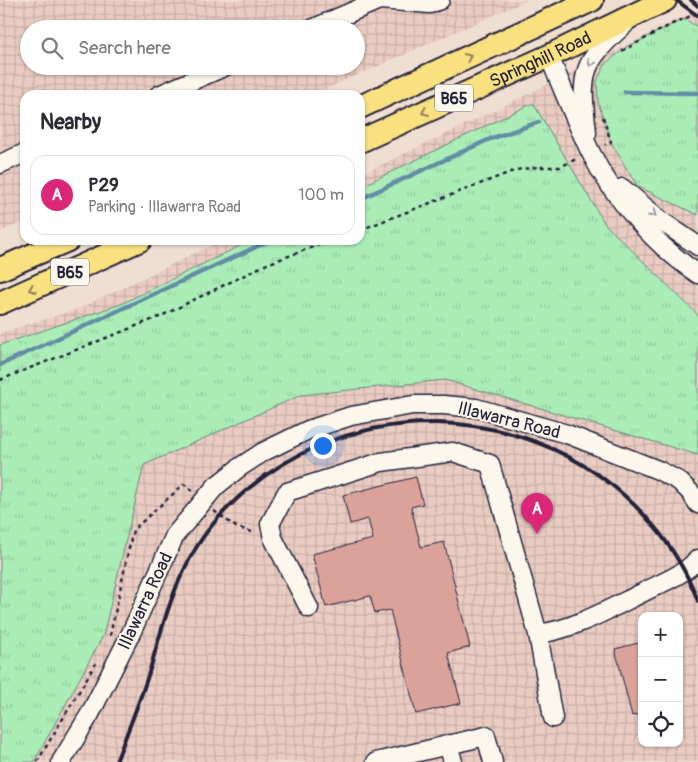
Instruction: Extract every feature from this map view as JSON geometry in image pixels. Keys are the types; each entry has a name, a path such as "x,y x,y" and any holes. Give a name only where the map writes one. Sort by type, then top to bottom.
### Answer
{"main road":[{"name":"Springhill Road","path":"365,105 592,0"},
{"name":"Springhill Road","path":"365,139 549,56 665,0"},
{"path":"539,26 549,56"},
{"name":"B65","path":"0,269 56,245"},
{"name":"B65","path":"0,303 129,245"}],"street":[{"path":"333,20 379,0 432,1"},
{"path":"589,149 585,88 590,63 603,46 635,15"},
{"path":"549,56 589,149 602,172 640,222 673,255 698,274"},
{"path":"171,90 205,75"},
{"path":"0,164 20,155"},
{"path":"602,172 664,223 698,246"},
{"name":"Illawarra Road","path":"61,762 90,714 131,633 175,535 216,486 240,467 263,452 308,430 351,416 413,405 476,408 567,434 658,470 679,481 691,493 698,504"},
{"path":"309,608 273,538 270,524 287,492 381,462 452,452 490,464 538,634 554,718"},
{"path":"538,634 551,632 591,618 685,571 698,559"},
{"path":"380,762 416,757 448,744 486,736 492,762"},
{"path":"448,744 453,762"}],"path":[{"path":"620,52 698,13"},
{"path":"365,228 516,170 537,167 560,167 589,149 611,142 601,109"},
{"path":"0,380 158,317 267,264 318,245"}],"shaded area":[{"path":"0,0 528,0 365,72 365,20 20,20 20,75 357,75 323,90 20,90 20,223 0,232"},
{"path":"698,10 698,762 0,762 0,333 78,309 212,245 365,245 365,173"}],"green space":[{"path":"684,19 698,27 698,215 637,186 611,142 598,102 597,81 606,63 627,47"},
{"path":"533,103 605,224 698,315 698,455 445,380 301,395 144,465 103,636 34,762 0,762 0,345 121,304 242,245 365,245 365,185"}],"building":[{"path":"416,477 423,504 411,507 421,547 444,542 470,647 448,653 461,703 416,714 390,610 375,613 370,596 326,607 312,554 373,539 368,519 350,524 343,495"},
{"path":"638,643 638,714 632,716 615,649"}],"waterway":[{"path":"625,92 698,93"},
{"path":"365,197 490,139 539,122"},
{"path":"0,365 260,245"}],"railway":[{"path":"676,0 698,16"},
{"path":"691,0 698,6"},
{"path":"116,762 143,690 176,587 194,550 206,533 219,517 266,475 320,445 378,428 437,423 497,430 554,450 606,481 652,524 678,560 698,601"}],"place":[{"name":"P29","path":"537,534"}]}
